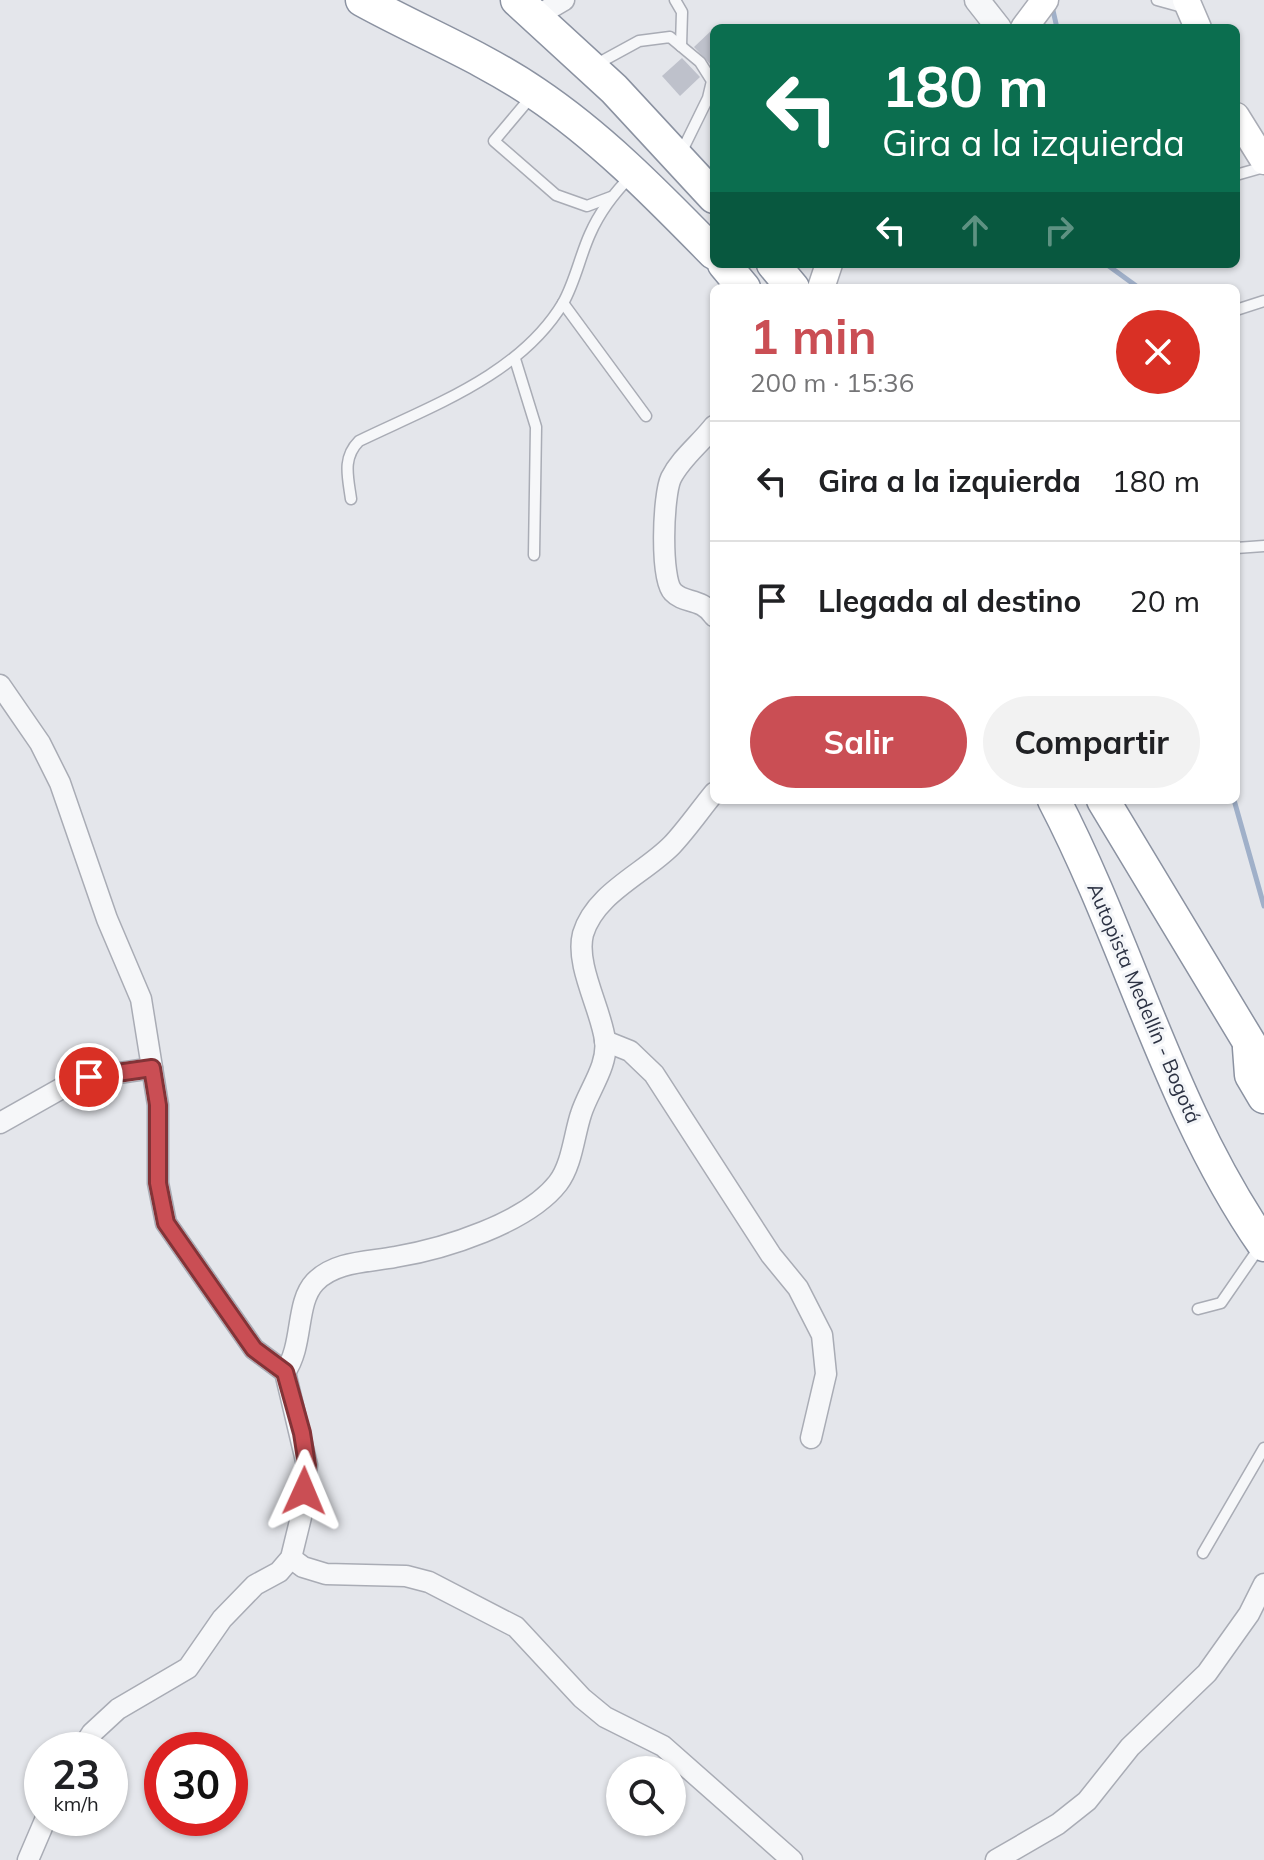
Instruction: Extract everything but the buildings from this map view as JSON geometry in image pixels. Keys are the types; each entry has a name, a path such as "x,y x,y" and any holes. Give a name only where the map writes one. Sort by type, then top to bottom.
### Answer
{"highway":[{"path":"362,0 433,33 534,92 633,173 710,249"},
{"path":"407,0 415,5 433,33"},
{"path":"526,8 590,68 710,193"},
{"path":"727,268 741,284"},
{"path":"776,268 790,284"},
{"name":"Autopista Medellín - Bogotá","path":"1056,804 1101,900 1151,1030 1179,1052 1263,1234"},
{"path":"1105,804 1256,1054 1251,1075 1264,1097"}],"main road":[{"path":"1240,123 1264,164"}],"street":[{"path":"526,8 564,0"},
{"path":"977,0 996,24"},
{"path":"710,430 678,465 669,481 665,498 665,571 672,592 702,603 710,612"},
{"path":"0,685 40,743 76,822 95,887 141,999 158,1105 158,1183 166,1223 254,1349 285,1372 302,1433 307,1465 301,1517 291,1558 279,1572 255,1585 229,1611 188,1668 118,1709 93,1732"},
{"path":"285,1372 295,1358 308,1291 317,1280 346,1266 439,1247 473,1235 509,1219 558,1183 566,1170 581,1111 604,1060 605,1041 583,961 584,932 594,915 628,878 672,845 710,798"},
{"path":"605,1041 630,1051 654,1074 771,1255 798,1288 822,1335 826,1374 811,1438"},
{"path":"0,1123 78,1079 152,1068"},
{"path":"291,1558 303,1567 326,1574 406,1576 429,1582 516,1627 582,1698 605,1717 663,1746 792,1860"},
{"path":"996,1860 1058,1824 1087,1801 1130,1747 1207,1673 1249,1614 1264,1584"},
{"path":"28,1860 38,1836"}],"lane":[{"path":"675,0 682,12 681,46"},
{"path":"1157,0 1191,12"},
{"path":"590,68 639,41 670,37 700,62 710,78"},
{"path":"678,159 710,90"},
{"path":"534,92 494,141 556,195 587,206 611,197"},
{"path":"1240,173 1264,164"},
{"path":"351,499 347,460 359,441 471,386 515,359 563,303 590,233 611,197 633,173"},
{"path":"1240,309 1264,301"},
{"path":"563,303 646,416"},
{"path":"515,359 536,427 534,555"},
{"path":"1240,548 1264,546"},
{"path":"1198,1309 1221,1303 1263,1234"},
{"path":"1203,1553 1264,1448"}],"waterway":[{"path":"1052,6 1056,24"},
{"path":"1112,268 1134,284"},
{"path":"1235,804 1264,906"}],"route":[{"path":"89,1077 121,1070 152,1068 158,1105 158,1183 166,1223 254,1349 285,1372 302,1433 307,1465 304,1491"}]}
